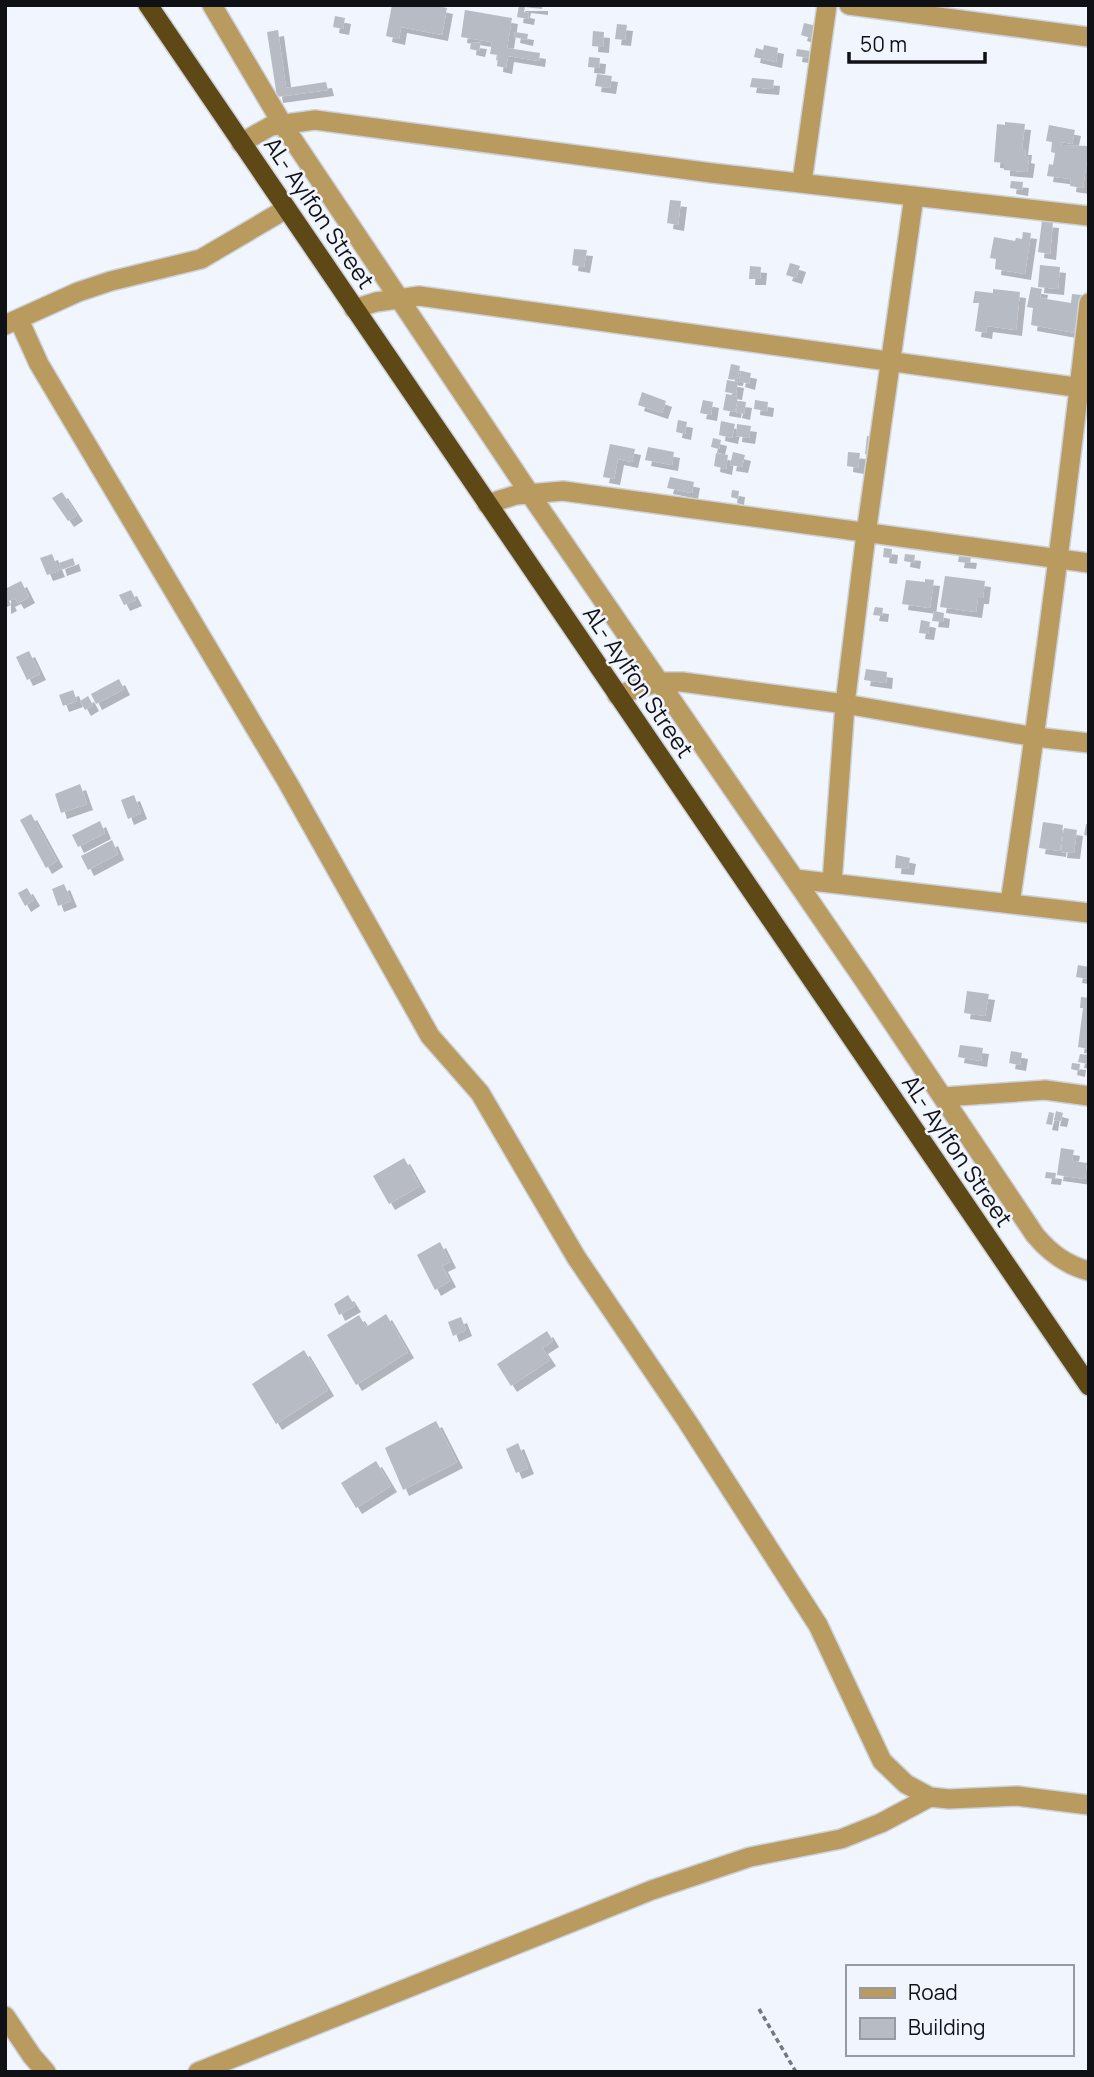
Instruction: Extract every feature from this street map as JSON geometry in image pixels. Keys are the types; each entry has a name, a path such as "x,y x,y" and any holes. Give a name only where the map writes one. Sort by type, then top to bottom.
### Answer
{"highway":[{"name":"AL- Aylfon Street","path":"148,5 1089,1386"}],"street":[{"path":"212,5 283,125 530,494 1044,1246 1068,1264 1089,1271"},
{"path":"802,182 827,5"},
{"path":"849,5 1089,37"},
{"path":"241,143 271,127 315,120 712,173 1089,216"},
{"path":"832,884 845,704 914,196"},
{"path":"286,209 201,259 78,292 12,323 288,783 430,1036 480,1093 576,1257 789,1577 818,1625 881,1761 906,1784 930,1797 949,1799 1017,1796 1089,1805"},
{"path":"354,309 398,297 419,296 1084,388"},
{"path":"1010,904 1084,388 1089,303"},
{"path":"487,504 516,495 563,491 1089,563"},
{"path":"617,695 659,682 682,682 845,704 1035,737 1089,743"},
{"path":"795,880 1089,912"},
{"path":"943,1097 1045,1090 1089,1097"},
{"path":"198,2072 652,1890 750,1857 841,1839 881,1823 930,1797"},
{"path":"5,2016 46,2072"}],"path":[{"path":"759,2009 796,2072"}],"building":[{"path":"392,5 433,5 447,8 442,35 401,27 399,39 386,36"},
{"path":"519,5 542,5 542,9 525,7 524,12 529,13 528,19 517,17"},
{"path":"465,10 512,18 507,48 540,53 539,61 508,56 506,68 497,66 498,55 490,54 492,42 461,37"},
{"path":"335,16 345,18 343,29 333,27"},
{"path":"804,23 817,26 814,39 801,35"},
{"path":"617,24 627,25 625,40 615,39"},
{"path":"278,30 286,88 326,82 328,90 277,97 267,32"},
{"path":"593,31 604,32 603,47 592,46"},
{"path":"515,32 528,34 527,40 514,37"},
{"path":"471,42 481,43 479,51 470,49"},
{"path":"764,45 778,48 776,62 754,57 756,48 763,50"},
{"path":"797,49 810,51 809,58 796,56"},
{"path":"589,57 600,58 599,68 588,67"},
{"path":"597,74 612,76 610,88 595,86"},
{"path":"752,78 774,80 773,89 750,87"},
{"path":"1005,122 1025,124 1022,149 1026,149 1025,157 1029,158 1027,172 1004,170 1004,163 994,162 997,124 1005,125"},
{"path":"1049,125 1075,130 1072,144 1062,142 1061,145 1089,146 1083,188 1070,186 1071,179 1047,176 1055,153 1051,152 1052,142 1046,141"},
{"path":"1011,181 1023,182 1022,190 1010,188"},
{"path":"670,200 681,201 678,225 667,223"},
{"path":"1042,221 1053,222 1050,254 1038,252"},
{"path":"1023,232 1031,233 1025,274 995,269 996,259 990,258 994,237 1015,241 1016,238 1022,239"},
{"path":"574,249 587,250 584,267 572,265"},
{"path":"790,263 800,266 796,278 786,275"},
{"path":"1040,265 1060,267 1058,289 1038,287"},
{"path":"750,266 761,267 760,279 749,279"},
{"path":"1031,287 1042,289 1040,298 1071,303 1072,294 1082,295 1076,333 1031,325 1033,308 1027,307"},
{"path":"993,289 1020,292 1016,330 987,326 986,333 975,331 979,303 973,303 975,291 993,293"},
{"path":"731,364 740,366 737,380 728,379"},
{"path":"741,371 751,373 749,384 739,381"},
{"path":"727,380 738,382 736,394 725,392"},
{"path":"642,392 666,401 662,413 638,405"},
{"path":"726,394 738,396 735,412 723,410"},
{"path":"703,400 713,402 711,415 700,413"},
{"path":"755,400 768,402 767,411 754,409"},
{"path":"739,401 746,402 744,414 736,412"},
{"path":"678,420 687,422 685,434 676,432"},
{"path":"721,421 735,424 732,438 719,435"},
{"path":"737,424 751,426 749,438 736,436"},
{"path":"867,436 874,437 872,455 865,454"},
{"path":"713,438 721,440 719,449 711,447"},
{"path":"610,444 635,449 632,462 618,459 614,479 603,477"},
{"path":"648,447 674,452 672,465 645,460"},
{"path":"733,452 745,455 742,467 730,465"},
{"path":"848,452 860,453 858,468 847,466"},
{"path":"716,453 728,455 726,469 714,466"},
{"path":"670,477 694,482 692,493 667,488"},
{"path":"732,490 739,491 738,499 731,497"},
{"path":"62,492 77,515 68,521 52,498"},
{"path":"884,548 892,549 891,558 883,557"},
{"path":"52,554 59,571 47,575 40,558"},
{"path":"905,554 915,555 914,563 904,561"},
{"path":"959,556 971,557 970,563 958,562"},
{"path":"73,558 75,565 61,570 59,563"},
{"path":"945,576 985,581 983,598 978,598 976,612 940,607"},
{"path":"925,579 934,580 930,608 902,604 906,580 925,582"},
{"path":"21,581 29,597 18,603 15,598 9,601 11,605 5,608 5,589"},
{"path":"131,590 136,600 124,605 119,595"},
{"path":"875,607 883,608 882,616 873,615"},
{"path":"934,611 944,613 943,622 932,621"},
{"path":"921,620 930,622 928,634 919,633"},
{"path":"29,651 40,674 27,680 16,657"},
{"path":"866,669 887,672 886,683 864,680"},
{"path":"119,679 124,689 96,704 91,694"},
{"path":"73,690 77,701 63,706 59,695"},
{"path":"88,696 93,705 85,710 80,701"},
{"path":"80,784 87,804 61,813 55,794"},
{"path":"134,795 141,813 128,819 121,800"},
{"path":"31,814 57,861 46,868 20,820"},
{"path":"100,821 105,833 78,847 72,835"},
{"path":"1043,822 1063,825 1060,851 1039,848"},
{"path":"1086,824 1089,824 1089,836 1084,835"},
{"path":"1064,828 1077,830 1074,853 1061,852"},
{"path":"112,840 118,854 88,870 81,856"},
{"path":"896,855 910,858 908,869 895,868"},
{"path":"64,884 71,901 58,906 52,889"},
{"path":"27,888 34,900 25,906 18,893"},
{"path":"1078,965 1089,967 1089,979 1076,977"},
{"path":"967,991 989,994 985,1016 964,1013"},
{"path":"1081,997 1089,998 1089,1049 1078,1047 1083,1008 1080,1008"},
{"path":"960,1045 983,1048 981,1061 958,1057"},
{"path":"1011,1051 1022,1053 1020,1065 1009,1063"},
{"path":"1080,1054 1089,1055 1088,1064 1078,1062"},
{"path":"1072,1063 1080,1064 1079,1071 1071,1069"},
{"path":"1056,1111 1063,1113 1061,1121 1054,1120"},
{"path":"1049,1112 1054,1113 1052,1125 1046,1124"},
{"path":"1061,1148 1074,1150 1072,1161 1087,1163 1085,1179 1057,1175"},
{"path":"404,1158 420,1186 389,1204 373,1176"},
{"path":"1046,1172 1056,1173 1055,1179 1045,1178"},
{"path":"440,1242 450,1262 442,1266 450,1281 435,1290 417,1255"},
{"path":"348,1295 355,1306 339,1315 334,1304"},
{"path":"386,1314 408,1352 356,1385 327,1335 359,1315 366,1327"},
{"path":"461,1317 466,1330 453,1336 448,1322"},
{"path":"547,1331 553,1341 542,1348 550,1360 511,1386 497,1364"},
{"path":"304,1350 328,1390 276,1424 252,1384"},
{"path":"436,1421 457,1462 403,1490 385,1448"},
{"path":"518,1443 528,1468 516,1473 506,1449"},
{"path":"376,1461 391,1486 356,1508 341,1483"}]}
